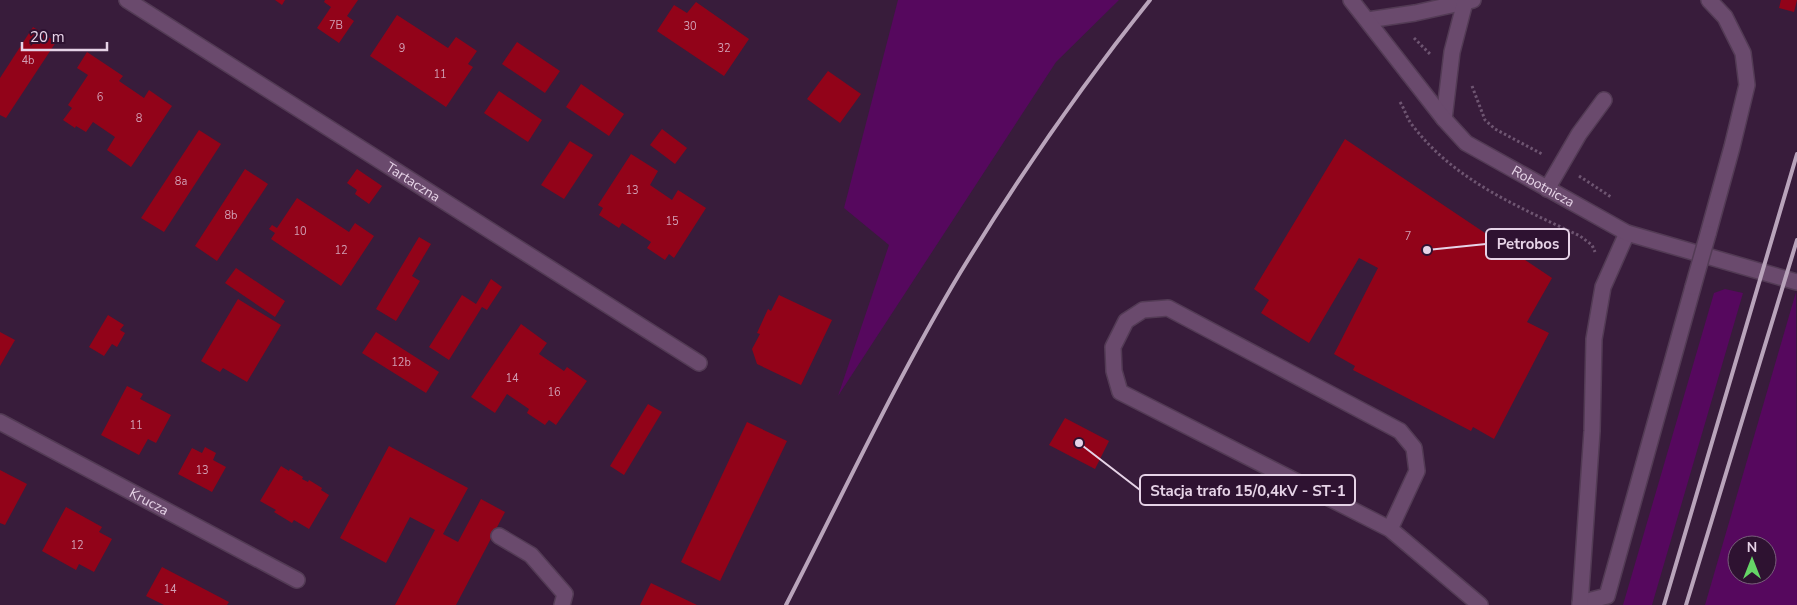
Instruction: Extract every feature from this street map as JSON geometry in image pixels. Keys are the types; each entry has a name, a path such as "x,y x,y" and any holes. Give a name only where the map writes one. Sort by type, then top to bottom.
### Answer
{"street":[{"name":"Tartaczna","path":"127,0 699,363"},
{"name":"Robotnicza","path":"1351,0 1444,119 1466,143 1627,233 1797,282"},
{"path":"1627,233 1603,288 1594,339 1592,432 1580,604 1607,596 1732,147 1747,86 1743,53 1725,18 1710,0"},
{"path":"1368,20 1415,13 1469,1"},
{"path":"1444,119 1452,52 1469,1"},
{"path":"1547,189 1579,134 1604,100"},
{"path":"1390,529 1417,471 1414,448 1400,430 1168,308 1143,310 1126,321 1113,347 1114,371 1120,392 1390,529 1480,605"},
{"name":"Krucza","path":"0,422 298,580"},
{"path":"499,536 531,555 565,594 562,605"}],"path":[{"path":"1414,38 1431,55"},
{"path":"1471,84 1485,120 1495,129 1547,157"},
{"path":"1573,172 1617,200"}],"shaded area":[{"path":"898,0 1119,0 1056,62 838,396 889,245 844,208"},
{"path":"1725,289 1743,293 1652,605 1623,605 1714,293"},
{"path":"1796,292 1797,605 1705,605"}],"building":[{"path":"275,0 285,0 282,5"},
{"path":"325,0 358,0 347,16 354,21 339,43 317,28 331,7 324,2"},
{"path":"1781,0 1797,0 1794,12 1779,8"},
{"path":"696,2 749,39 724,76 657,31 674,5 687,13"},
{"path":"397,15 448,48 456,37 477,51 468,64 473,67 446,107 370,56"},
{"path":"33,27 56,42 6,118 0,115 0,78"},
{"path":"517,42 560,71 545,93 502,64"},
{"path":"87,52 123,76 119,81 144,98 149,90 172,106 131,167 107,150 115,137 93,122 86,132 76,126 75,128 63,120 72,108 68,105 88,75 77,68"},
{"path":"828,71 861,94 840,123 807,99"},
{"path":"581,84 624,114 609,136 566,107"},
{"path":"499,91 542,120 528,142 484,113"},
{"path":"662,129 687,148 675,164 650,145"},
{"path":"199,130 221,144 164,232 141,218"},
{"path":"1345,139 1552,278 1527,322 1549,333 1494,439 1473,427 1471,431 1353,370 1355,366 1334,354 1378,268 1359,258 1309,343 1261,313 1269,300 1254,289"},
{"path":"570,141 593,155 564,199 541,185"},
{"path":"631,154 658,171 650,185 672,200 678,190 706,208 674,258 669,254 665,260 647,248 651,242 622,223 619,228 599,215 603,208 598,205"},
{"path":"245,169 268,184 217,261 195,246"},
{"path":"357,169 382,186 369,204 355,194 357,190 347,183"},
{"path":"297,198 349,232 355,223 374,236 341,286 271,239 275,233 269,229 272,225 277,228"},
{"path":"419,237 431,244 412,276 420,281 396,321 376,309"},
{"path":"236,268 285,301 275,317 225,283"},
{"path":"491,279 502,287 487,310 482,307 449,360 429,347 462,295 476,304"},
{"path":"779,295 832,320 801,385 757,364 752,349 760,334 757,333 768,309 771,311"},
{"path":"238,299 281,325 247,382 223,368 220,372 201,361"},
{"path":"108,315 124,325 120,330 125,333 117,347 112,344 104,356 89,347"},
{"path":"521,324 547,343 539,354 564,371 567,367 587,381 556,425 549,420 545,425 527,413 529,409 507,394 495,413 471,397"},
{"path":"0,332 15,340 0,366"},
{"path":"376,332 439,372 426,393 362,353"},
{"path":"127,386 143,394 140,399 171,415 156,443 148,439 139,455 101,435"},
{"path":"648,404 662,412 624,475 610,466"},
{"path":"1065,418 1109,441 1095,469 1049,445"},
{"path":"747,422 787,441 720,581 681,562"},
{"path":"389,446 468,488 443,534 458,542 481,499 505,512 456,605 395,605 435,530 410,517 386,563 340,538"},
{"path":"205,447 216,453 213,460 226,467 212,492 178,474 192,448 202,453"},
{"path":"281,466 289,471 290,469 308,482 309,480 329,495 309,529 294,520 292,523 274,512 276,510 260,501"},
{"path":"0,470 27,484 5,525 0,523"},
{"path":"66,507 102,527 99,532 112,539 94,572 79,564 76,570 42,551"},
{"path":"162,567 229,602 227,605 164,605 146,596"},
{"path":"651,583 697,605 640,605"}],"railway":[{"path":"786,605 914,354 960,273 1004,202 1051,133 1099,66 1150,0"},
{"path":"1664,605 1797,154"},
{"path":"1686,605 1797,240"}],"place":[{"name":"Petrobos","path":"1427,250"},
{"name":"Stacja trafo 15/0,4kV - ST-1","path":"1079,443"}]}
